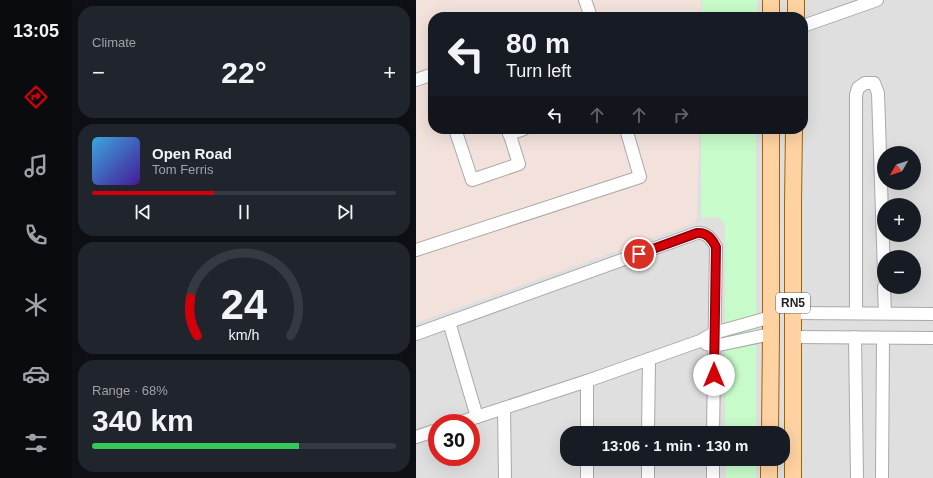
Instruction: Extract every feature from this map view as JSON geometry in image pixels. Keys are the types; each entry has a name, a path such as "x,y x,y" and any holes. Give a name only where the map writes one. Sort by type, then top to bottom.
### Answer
{"main road":[{"path":"771,0 771,12"},
{"path":"796,0 796,12"},
{"name":"RN5","path":"770,426 771,134"},
{"name":"RN5","path":"793,478 794,134"},
{"path":"769,466 769,478"}],"street":[{"path":"585,0 589,12"},
{"path":"808,24 877,0"},
{"path":"416,80 428,76"},
{"path":"856,313 856,96 858,88 865,83 874,83 878,93 883,250"},
{"path":"457,134 472,180 519,164 509,134"},
{"path":"416,250 640,177 627,134"},
{"path":"416,334 701,232 712,240 716,247 713,426"},
{"path":"884,294 885,313"},
{"path":"793,313 933,314"},
{"path":"480,416 700,342 714,333 771,317"},
{"path":"449,322 476,414"},
{"path":"700,342 714,346 771,334"},
{"path":"793,337 933,338"},
{"path":"855,337 857,478"},
{"path":"882,478 883,338"},
{"path":"648,426 649,359"},
{"path":"587,381 587,426"},
{"path":"504,408 505,478"},
{"path":"416,437 428,433"},
{"path":"587,466 587,478"},
{"path":"648,466 648,478"},
{"path":"713,466 713,478"}],"shaded area":[{"path":"416,0 933,0 933,478 416,478"},
{"path":"416,0 701,0 701,12 428,12 428,134 699,134 697,218 694,223 416,323"}],"green space":[{"path":"702,0 757,0 757,12 702,12"},
{"path":"701,134 756,134 756,426 725,426 725,224 719,217 701,218"},
{"path":"726,466 756,466 756,478 726,478"}],"route":[{"path":"639,254 701,232 706,234 712,240 716,247 714,375"}]}
